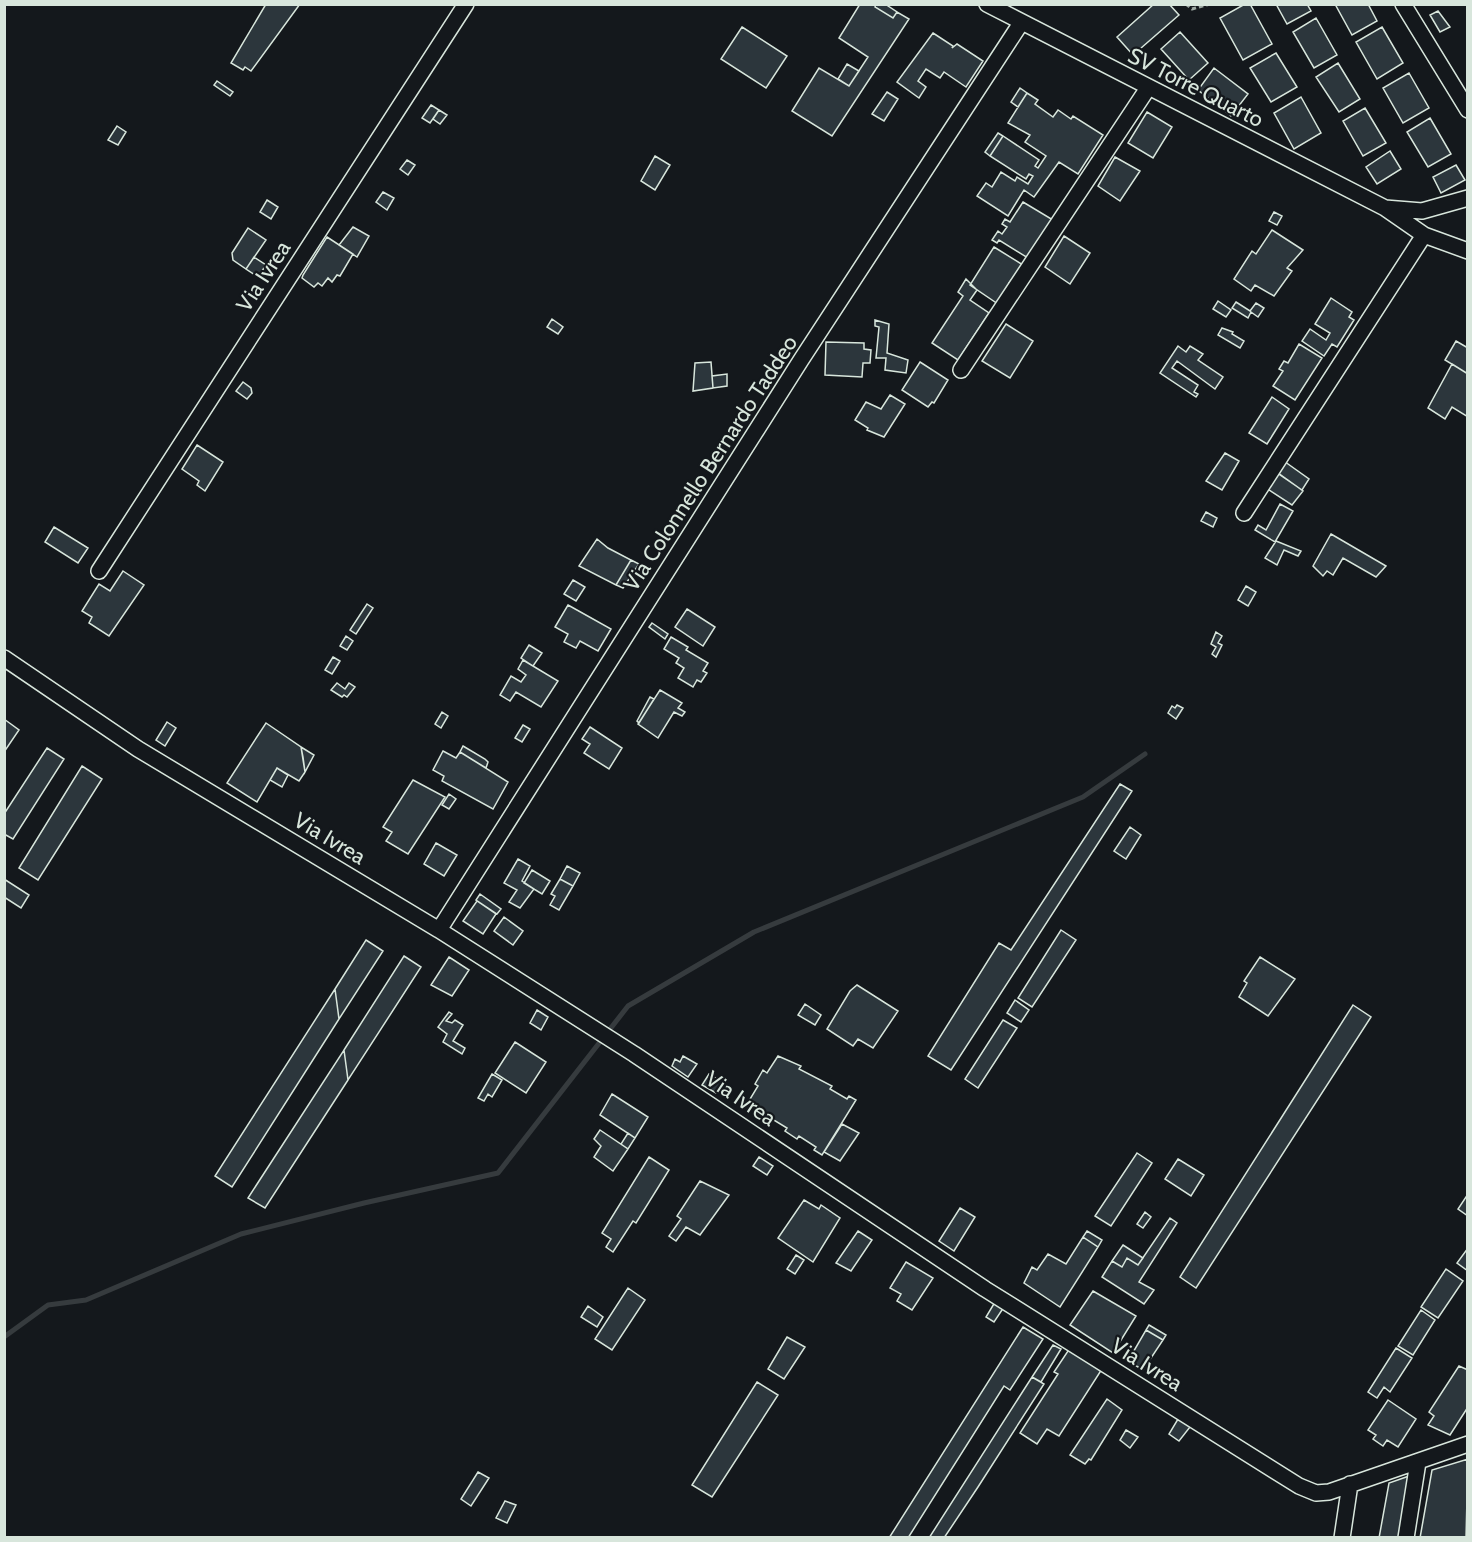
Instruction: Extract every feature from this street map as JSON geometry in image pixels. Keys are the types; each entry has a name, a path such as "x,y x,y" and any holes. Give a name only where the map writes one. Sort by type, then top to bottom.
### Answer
{"street":[{"name":"Via Ivrea","path":"99,571 466,4"},
{"name":"SV Torre Quarto","path":"987,4 1385,208 1424,235 1467,251"},
{"path":"1403,4 1467,110"},
{"name":"Via Colonnello Bernardo Taddeo","path":"439,930 801,360 1022,23"},
{"path":"961,370 1148,88"},
{"name":"SV Torre Quarto","path":"1385,208 1422,211 1467,198"},
{"path":"1244,513 1424,235"},
{"name":"Via Ivrea","path":"4,658 138,749 439,930 570,1013 985,1289 1299,1486 1323,1492 1467,1444"},
{"path":"1406,1538 1418,1462"},
{"path":"1342,1538 1350,1484"}],"path":[{"path":"1186,4 1192,9 1210,4"}],"building":[{"path":"266,4 300,4 251,71 245,67 243,70 231,63"},
{"path":"860,4 876,4 875,7 893,18 897,12 909,19 832,136 792,111 819,68 849,86 868,57 839,38"},
{"path":"876,4 885,4 897,12 893,18 875,7"},
{"path":"1154,4 1169,4 1179,15 1133,55 1117,37"},
{"path":"1245,4 1250,4 1272,44 1243,60 1220,18"},
{"path":"1276,4 1307,4 1311,11 1287,24"},
{"path":"1335,4 1368,4 1377,21 1352,35"},
{"path":"1438,11 1450,27 1440,32 1430,15"},
{"path":"1316,18 1337,55 1314,68 1293,32"},
{"path":"742,27 787,56 766,88 721,59"},
{"path":"1382,27 1403,63 1377,79 1356,42"},
{"path":"1180,32 1208,63 1189,80 1161,49"},
{"path":"933,33 953,46 952,48 957,44 983,61 966,87 944,72 940,78 926,69 918,81 926,87 919,98 897,82"},
{"path":"1276,53 1297,87 1271,102 1250,68"},
{"path":"1338,63 1360,99 1339,112 1316,77"},
{"path":"847,64 859,71 849,86 838,79"},
{"path":"1214,68 1248,94 1231,116 1198,90"},
{"path":"1409,73 1429,108 1403,123 1383,88"},
{"path":"217,81 233,92 230,96 214,85"},
{"path":"1020,88 1027,93 1018,107 1011,102"},
{"path":"887,92 898,99 884,121 872,114"},
{"path":"1027,93 1038,100 1035,104 1053,117 1058,110 1071,119 1073,116 1103,135 1078,174 1059,162 1034,197 1024,190 1008,216 977,196 986,183 992,187 1001,172 1015,181 1017,177 1028,184 1033,176 1029,174 1026,179 990,156 1003,136 1039,160 1035,166 1038,168 1046,156 1025,142 1030,135 1008,123"},
{"path":"1301,97 1321,133 1294,149 1274,113"},
{"path":"431,105 439,110 430,123 422,118"},
{"path":"1365,108 1386,143 1363,156 1343,121"},
{"path":"439,110 447,115 440,124 433,119"},
{"path":"1147,112 1172,127 1153,158 1128,143"},
{"path":"1430,118 1451,154 1428,167 1407,132"},
{"path":"117,126 126,132 118,145 108,140"},
{"path":"998,133 1003,136 990,156 985,152"},
{"path":"1390,151 1401,169 1377,184 1366,167"},
{"path":"655,156 670,165 655,190 641,181"},
{"path":"1115,157 1140,171 1120,201 1098,186"},
{"path":"407,160 415,165 408,175 400,169"},
{"path":"1456,165 1465,180 1441,193 1433,177"},
{"path":"383,192 394,198 387,210 376,202"},
{"path":"267,200 278,207 271,219 260,212"},
{"path":"1023,202 1053,220 1028,258 999,240 997,243 992,240 998,231 1002,234 1007,227 1002,224 1005,219 1010,222"},
{"path":"1274,212 1282,216 1277,225 1269,221"},
{"path":"353,227 369,236 357,257 339,245"},
{"path":"248,228 266,240 246,269 233,260 232,253"},
{"path":"1272,230 1303,250 1287,268 1292,271 1274,296 1255,285 1251,291 1234,279 1252,251 1256,254"},
{"path":"1064,236 1090,253 1070,284 1045,267"},
{"path":"327,237 353,254 340,276 337,275 332,282 328,278 322,286 318,283 314,287 302,278"},
{"path":"994,247 1023,265 1009,283 1011,285 998,304 970,285"},
{"path":"254,257 266,265 258,277 246,269"},
{"path":"966,279 977,290 970,300 989,313 958,360 932,343 963,296 958,292"},
{"path":"1331,298 1352,312 1349,317 1354,320 1337,347 1332,344 1324,356 1302,341 1310,329 1326,340 1330,333 1315,324"},
{"path":"1218,301 1231,310 1226,317 1213,309"},
{"path":"1236,302 1250,311 1256,303 1264,308 1258,317 1251,312 1248,318 1232,308"},
{"path":"552,319 563,327 558,334 547,327"},
{"path":"875,320 889,324 887,353 908,360 906,373 885,370 886,358 876,358 879,327 875,326"},
{"path":"1006,324 1033,341 1010,378 982,361"},
{"path":"1222,328 1233,332 1232,334 1244,341 1240,348 1218,335"},
{"path":"1456,341 1468,348 1468,374 1445,360"},
{"path":"826,342 864,343 864,349 871,350 870,363 863,363 862,377 825,375"},
{"path":"1299,344 1322,358 1295,400 1273,386 1283,371 1279,369 1284,361 1288,363"},
{"path":"1178,346 1186,352 1190,346 1203,354 1198,360 1223,377 1215,389 1177,361 1172,368 1198,385 1194,392 1198,394 1196,397 1160,373"},
{"path":"711,362 713,388 693,391 695,363"},
{"path":"920,362 948,380 934,403 932,402 928,407 902,390"},
{"path":"1452,364 1468,374 1468,417 1452,407 1445,419 1428,408"},
{"path":"727,374 727,386 713,388 712,376"},
{"path":"243,382 251,388 252,393 247,399 236,391"},
{"path":"890,395 905,404 884,437 867,430 868,428 855,420 866,402 881,409"},
{"path":"1272,397 1289,409 1267,444 1249,433"},
{"path":"197,445 223,462 205,491 197,485 199,481 182,469"},
{"path":"1225,453 1239,461 1222,490 1206,481"},
{"path":"1281,459 1309,479 1302,490 1273,470"},
{"path":"1274,470 1303,491 1292,505 1263,486"},
{"path":"1280,504 1293,511 1275,542 1255,530 1258,525 1266,530"},
{"path":"1206,512 1217,518 1213,527 1201,521"},
{"path":"54,527 88,548 78,563 45,542"},
{"path":"1331,534 1386,566 1376,577 1343,558 1333,575 1327,571 1323,576 1313,566"},
{"path":"597,539 608,548 631,560 616,585 579,566"},
{"path":"1276,541 1301,551 1298,556 1284,550 1277,565 1265,558"},
{"path":"631,560 639,564 623,588 616,585"},
{"path":"123,571 144,585 109,636 89,623 92,617 82,611 99,584 110,591"},
{"path":"573,580 585,587 576,601 564,594"},
{"path":"1246,586 1256,592 1248,606 1238,600"},
{"path":"367,604 373,608 356,634 350,630"},
{"path":"568,605 611,629 598,651 580,641 576,648 564,642 568,634 555,627"},
{"path":"687,609 715,627 703,646 675,627"},
{"path":"652,623 668,634 665,639 649,627"},
{"path":"1216,632 1222,636 1218,643 1222,645 1216,657 1212,654 1216,647 1211,644"},
{"path":"346,636 353,641 347,650 340,646"},
{"path":"671,637 688,647 686,650 708,663 703,671 707,673 701,682 697,680 693,687 678,678 684,668 676,663 679,658 664,649"},
{"path":"529,645 542,653 533,666 521,658"},
{"path":"333,657 340,661 332,674 325,670"},
{"path":"523,660 558,681 541,707 516,692 510,701 500,695 511,676 521,682 526,675 518,669"},
{"path":"337,683 345,689 349,683 355,687 347,697 344,695 342,697 331,690"},
{"path":"660,690 682,703 678,708 685,712 682,716 674,712 658,738 638,724"},
{"path":"650,697 654,699 639,723 637,721"},
{"path":"1177,705 1183,708 1176,719 1168,713 1172,706 1175,708"},
{"path":"442,712 448,716 441,728 435,724"},
{"path":"4,719 19,730 4,752"},
{"path":"167,722 176,728 165,746 156,740"},
{"path":"266,723 301,747 305,772 299,781 277,768 257,802 227,783"},
{"path":"523,725 530,729 522,742 515,738"},
{"path":"590,727 622,748 609,769 584,753 590,744 582,739"},
{"path":"463,746 485,759 488,762 486,768 460,752"},
{"path":"301,747 314,755 305,772 303,757"},
{"path":"47,748 64,759 13,839 4,834 4,814"},
{"path":"443,751 456,758 460,752 508,782 493,809 442,781 444,776 433,770"},
{"path":"82,766 102,779 38,880 19,868"},
{"path":"277,768 288,775 282,787 270,780"},
{"path":"413,780 445,797 408,854 386,841 392,832 383,827"},
{"path":"1120,784 1132,791 951,1070 928,1056 999,943 1011,950"},
{"path":"449,794 456,799 449,809 442,805"},
{"path":"1130,827 1141,835 1126,859 1114,851"},
{"path":"436,843 457,855 444,876 424,864"},
{"path":"518,859 530,866 522,881 534,889 520,908 509,902 517,890 504,883"},
{"path":"567,866 580,873 573,886 560,879"},
{"path":"532,870 550,881 542,894 524,883"},
{"path":"4,879 29,895 21,908 4,897"},
{"path":"560,879 573,886 559,910 550,905 555,896 551,894"},
{"path":"480,894 501,909 497,914 476,900"},
{"path":"477,901 496,914 483,934 463,921"},
{"path":"504,917 523,931 513,945 494,931"},
{"path":"1061,930 1076,940 1032,1007 1018,998"},
{"path":"366,940 383,951 339,1019 335,989"},
{"path":"404,956 421,967 348,1080 344,1050"},
{"path":"449,957 469,970 452,996 431,985"},
{"path":"1260,957 1295,979 1268,1016 1239,997 1247,983 1244,981"},
{"path":"857,985 898,1011 873,1048 858,1039 853,1046 827,1029 850,991"},
{"path":"335,989 339,1019 232,1187 215,1176"},
{"path":"1015,1000 1029,1010 1021,1022 1007,1013"},
{"path":"805,1004 821,1015 815,1025 798,1015"},
{"path":"1353,1005 1371,1017 1196,1288 1180,1277"},
{"path":"537,1010 548,1017 541,1030 530,1023"},
{"path":"449,1012 452,1014 446,1021 452,1023 455,1020 463,1025 453,1041 465,1048 462,1054 443,1042 447,1034 438,1027"},
{"path":"1003,1020 1017,1028 978,1088 965,1079"},
{"path":"515,1042 546,1062 526,1093 495,1073"},
{"path":"344,1050 348,1080 265,1208 248,1198"},
{"path":"683,1056 697,1064 688,1077 672,1066 675,1059 680,1062"},
{"path":"778,1056 801,1066 799,1069 832,1086 830,1089 847,1099 849,1096 856,1100 822,1155 814,1150 816,1147 799,1136 797,1139 785,1131 787,1128 769,1117 767,1120 747,1104 758,1086 755,1084 763,1070 767,1073"},
{"path":"492,1074 502,1080 492,1097 488,1094 484,1101 478,1098"},
{"path":"709,1074 722,1082 716,1093 702,1085"},
{"path":"612,1094 648,1117 635,1138 600,1115"},
{"path":"842,1124 859,1133 840,1161 824,1152"},
{"path":"600,1130 628,1149 613,1171 594,1157 601,1146 594,1139"},
{"path":"628,1133 635,1138 628,1149 621,1144"},
{"path":"1137,1153 1152,1163 1111,1226 1095,1216"},
{"path":"649,1157 669,1170 636,1223 633,1221 613,1252 606,1247 611,1239 602,1233"},
{"path":"759,1157 773,1166 767,1175 753,1166"},
{"path":"1178,1159 1204,1175 1191,1196 1165,1179"},
{"path":"700,1181 729,1195 700,1235 686,1227 676,1241 669,1236 681,1219 677,1216"},
{"path":"1468,1194 1468,1216 1458,1209"},
{"path":"804,1200 819,1209 821,1205 840,1218 813,1262 778,1238"},
{"path":"960,1208 975,1217 954,1251 939,1241"},
{"path":"1145,1212 1151,1217 1143,1228 1137,1224"},
{"path":"1170,1218 1177,1223 1139,1282 1154,1290 1144,1304 1102,1277 1112,1261 1122,1267 1127,1258 1138,1265"},
{"path":"858,1231 872,1240 851,1271 836,1263"},
{"path":"1087,1231 1102,1240 1098,1247 1083,1237"},
{"path":"1083,1237 1098,1247 1060,1307 1024,1283 1032,1267 1037,1270 1048,1254 1066,1264"},
{"path":"1123,1245 1143,1258 1138,1265 1127,1258 1122,1267 1112,1261"},
{"path":"1468,1248 1468,1271 1457,1263"},
{"path":"796,1255 804,1260 795,1274 787,1269"},
{"path":"906,1262 933,1278 912,1310 897,1301 901,1294 890,1288"},
{"path":"1446,1269 1463,1281 1438,1318 1421,1307"},
{"path":"628,1288 645,1300 612,1350 595,1339"},
{"path":"1093,1291 1136,1316 1113,1353 1070,1325"},
{"path":"995,1302 1004,1307 994,1322 986,1317"},
{"path":"588,1306 603,1317 597,1327 581,1317"},
{"path":"1421,1310 1435,1320 1413,1355 1398,1346"},
{"path":"1149,1325 1166,1335 1163,1340 1146,1330"},
{"path":"1023,1327 1043,1339 1010,1390 1004,1386 908,1538 889,1538"},
{"path":"1146,1330 1163,1340 1143,1370 1128,1361"},
{"path":"787,1337 805,1347 784,1379 768,1369"},
{"path":"1053,1345 1061,1349 1041,1382 1032,1377"},
{"path":"1070,1348 1102,1369 1059,1436 1047,1429 1037,1444 1020,1433 1058,1374 1054,1372"},
{"path":"1396,1348 1412,1358 1390,1392 1384,1387 1377,1398 1368,1392"},
{"path":"1459,1366 1468,1370 1468,1407 1450,1435 1428,1425 1434,1416 1429,1412"},
{"path":"1032,1377 1044,1384 944,1538 929,1538"},
{"path":"757,1382 778,1395 712,1497 692,1485"},
{"path":"1107,1399 1122,1410 1091,1460 1089,1459 1085,1464 1070,1455"},
{"path":"1388,1400 1416,1419 1398,1447 1387,1440 1383,1446 1373,1439 1376,1435 1368,1430"},
{"path":"1178,1419 1190,1427 1179,1441 1169,1434"},
{"path":"1126,1430 1138,1437 1130,1448 1120,1440"},
{"path":"1468,1459 1466,1538 1420,1538 1432,1470"},
{"path":"478,1472 489,1478 471,1506 461,1499"},
{"path":"1412,1475 1401,1538 1379,1538 1389,1483"},
{"path":"505,1501 516,1505 507,1523 496,1518"}],"waterway":[{"path":"4,1337 48,1305 86,1300 241,1234 498,1173 628,1006 754,932 1083,797 1145,754"}]}
